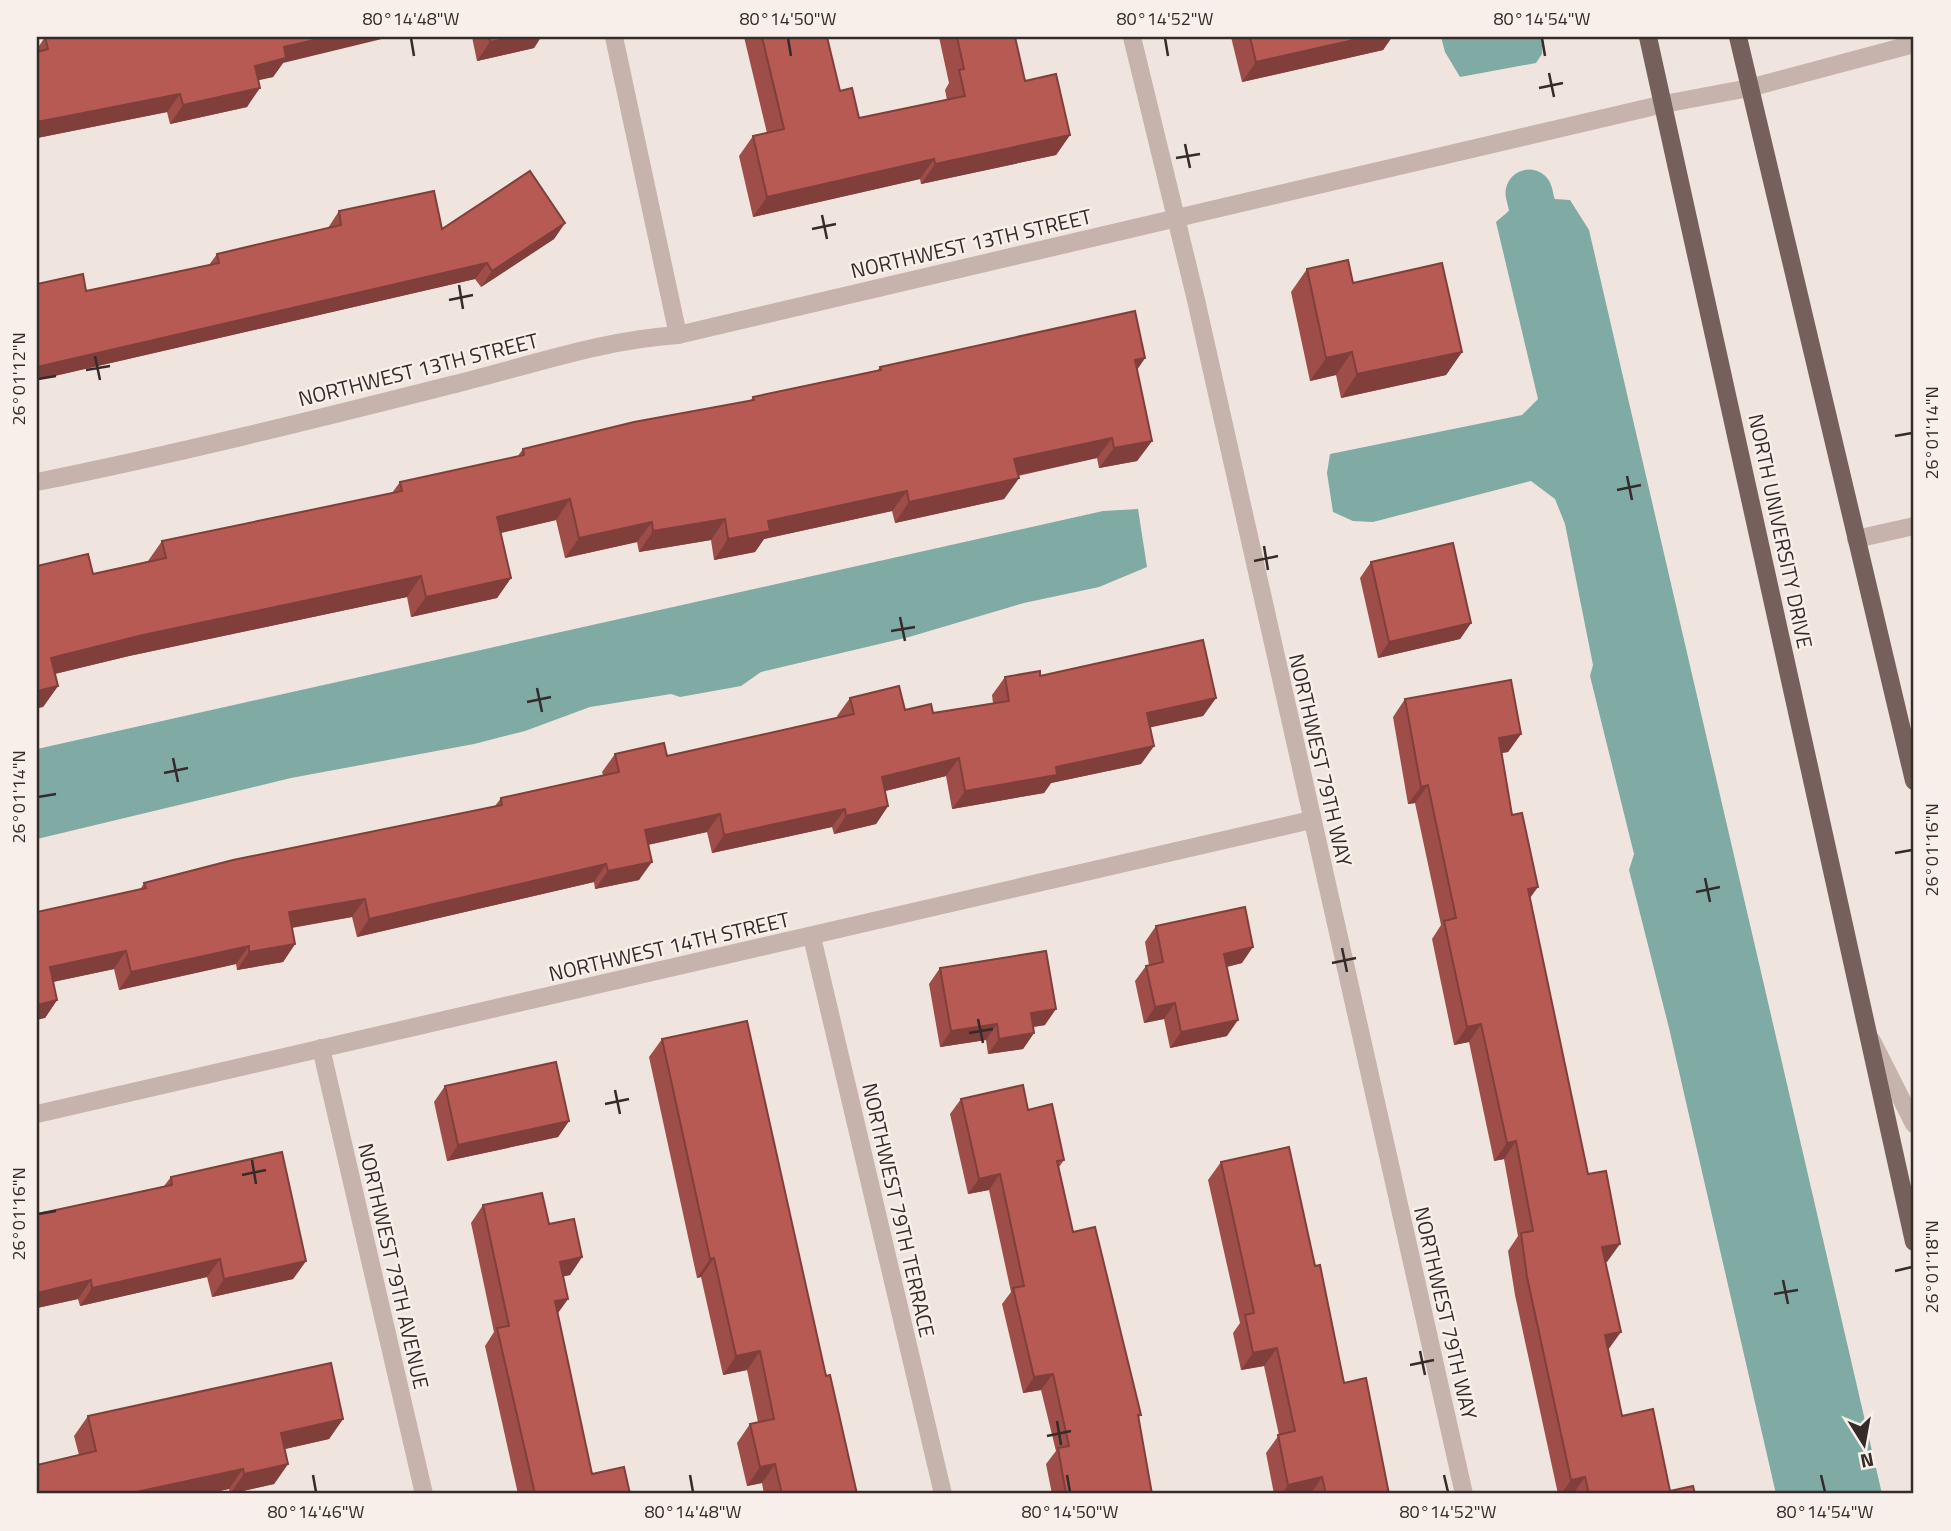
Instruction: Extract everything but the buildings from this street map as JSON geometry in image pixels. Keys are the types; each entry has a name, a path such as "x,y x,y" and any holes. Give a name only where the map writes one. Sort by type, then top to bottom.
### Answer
{"main road":[{"name":"NORTH UNIVERSITY DRIVE","path":"1648,37 1914,1242"},
{"path":"1738,37 1914,781"}],"street":[{"path":"614,37 678,335"},
{"name":"NORTHWEST 79TH WAY","path":"1132,37 1464,1494"},
{"name":"NORTHWEST 13TH STREET","path":"37,482 219,443 515,366 644,337 678,335 1664,104 1749,88 1914,44"},
{"path":"1856,538 1914,526"},
{"name":"NORTHWEST 14TH STREET","path":"37,1114 1311,820"},
{"name":"NORTHWEST 79TH TERRACE","path":"812,937 943,1494"},
{"name":"NORTH UNIVERSITY DRIVE","path":"1869,1035 1914,1124"},
{"name":"NORTHWEST 79TH AVENUE","path":"321,1048 424,1494"}],"water":[{"path":"1441,37 1543,37 1542,54 1536,63 1460,77 1445,52"},
{"path":"1539,198 1570,200 1589,230 1882,1494 1776,1494 1669,1028 1629,870 1634,854 1590,676 1593,665 1565,524 1555,499 1531,481 1373,522 1353,521 1333,512 1327,473 1330,454 1522,415 1538,399 1496,222 1511,209"},
{"path":"1138,509 1147,567 1099,587 1024,603 909,637 761,672 741,686 680,697 671,694 590,707 525,731 474,744 291,778 37,839 37,749 1103,511"}],"waterway":[{"path":"1529,193 1546,265"}]}
